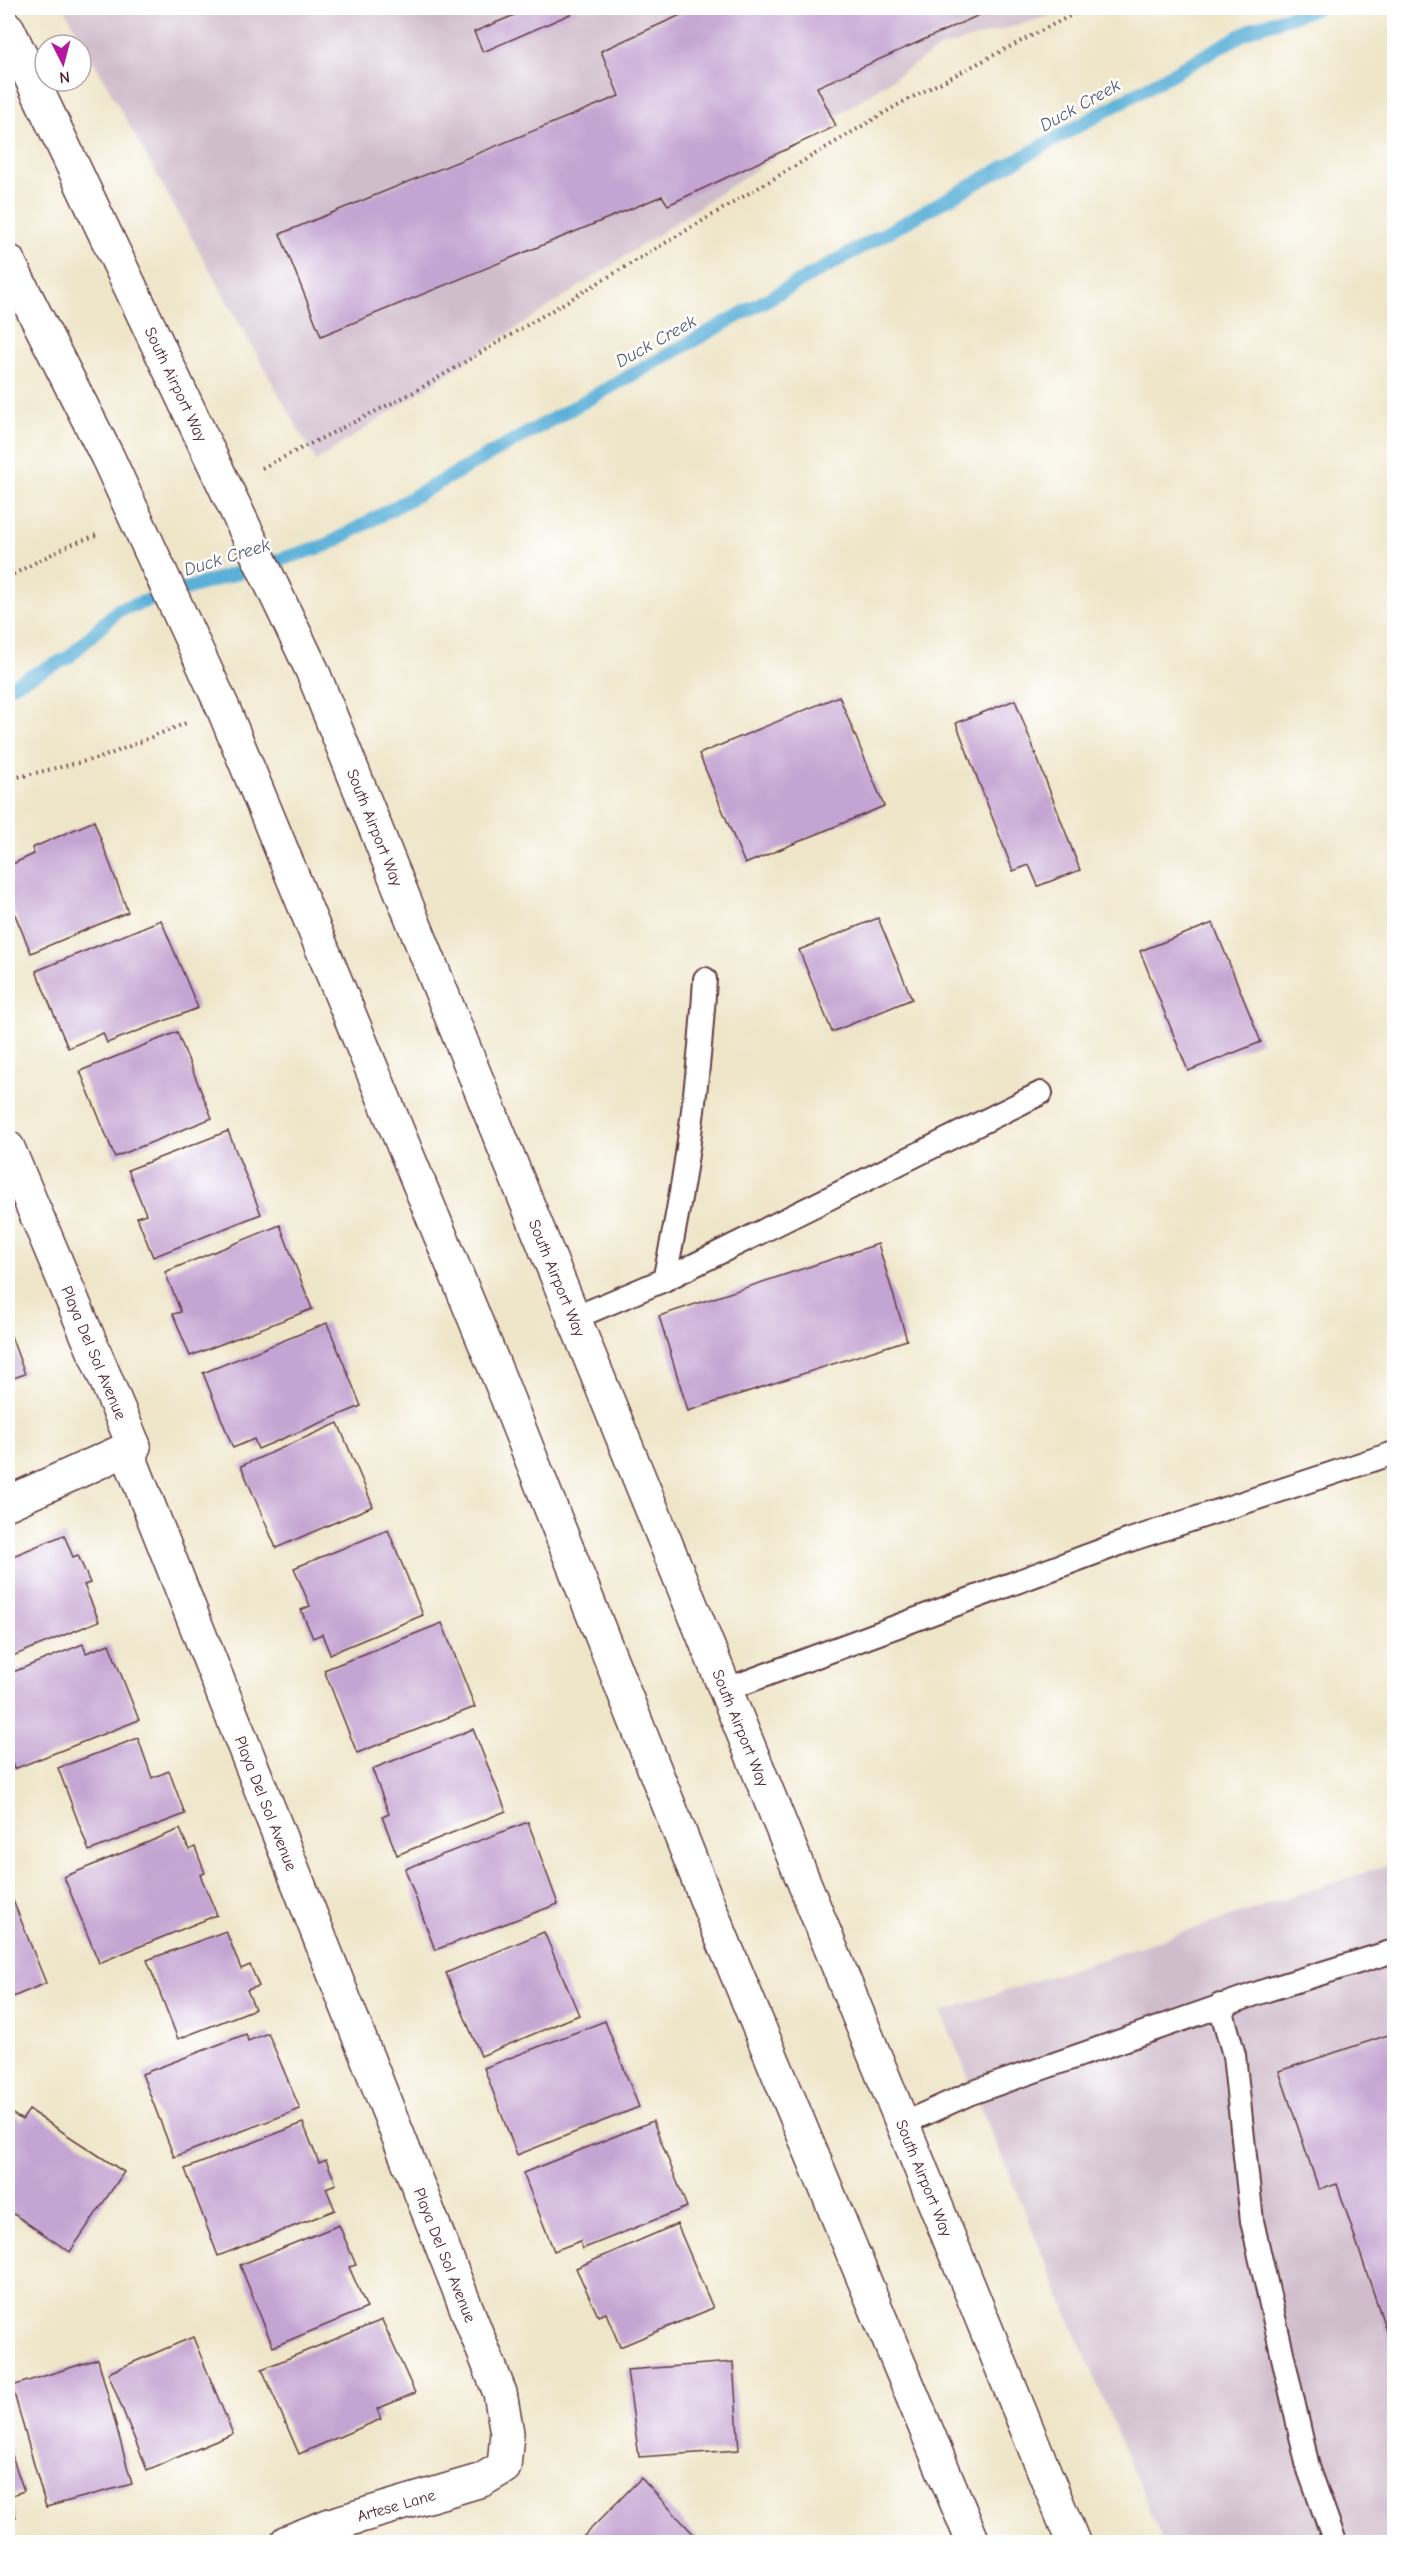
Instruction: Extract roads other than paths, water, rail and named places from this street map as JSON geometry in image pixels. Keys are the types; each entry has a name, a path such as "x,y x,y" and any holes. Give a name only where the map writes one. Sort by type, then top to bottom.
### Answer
{"main road":[{"name":"South Airport Way","path":"8,29 312,670 1073,2542"},
{"path":"8,261 108,458 217,695 500,1380 710,1908 973,2542"},
{"name":"Playa Del Sol Avenue","path":"8,1148 134,1446 129,1456 500,2393 507,2433 504,2467"},
{"path":"8,1503 134,1446"},
{"name":"Artese Lane","path":"287,2542 330,2525 483,2480 504,2467"}],"lane":[{"path":"664,1280 679,1211 690,1142 700,1060 705,979"},
{"path":"574,1318 664,1280 1041,1093"},
{"path":"725,1690 1130,1540 1395,1453"},
{"path":"902,2124 971,2093 1220,2005 1395,1951"},
{"path":"1220,2005 1231,2038 1236,2071 1252,2221 1308,2467 1335,2542"}],"waterway":[{"name":"Duck Creek","path":"8,687 68,658 118,610 327,545 1254,28 1317,8"}]}
